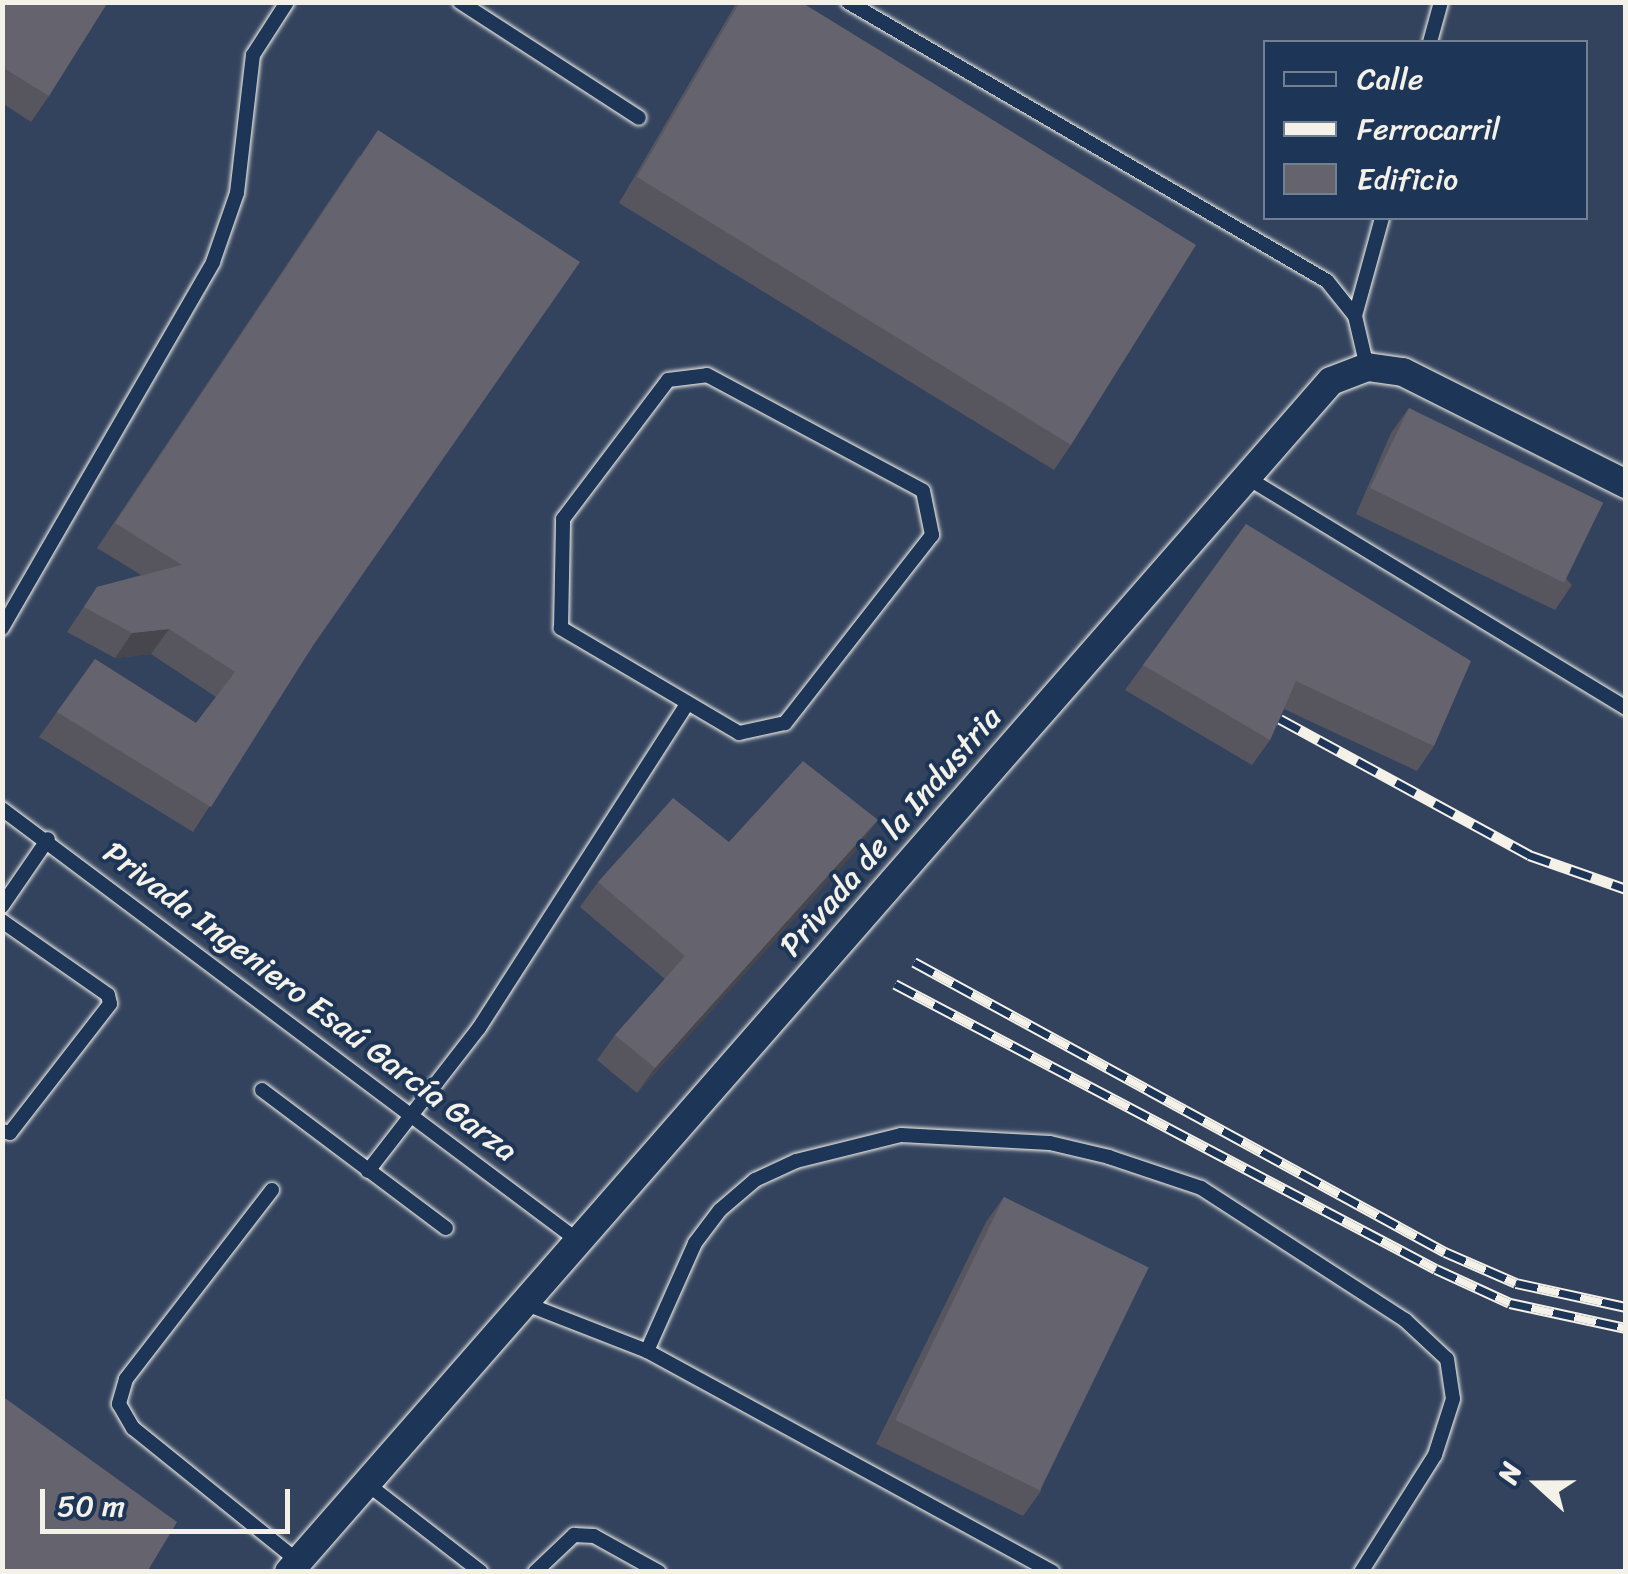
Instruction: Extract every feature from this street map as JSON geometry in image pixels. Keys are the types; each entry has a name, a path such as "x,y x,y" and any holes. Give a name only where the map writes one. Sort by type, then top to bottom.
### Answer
{"street":[{"name":"Privada de la Industria","path":"293,1566 524,1303 582,1243 1244,476 1331,381 1367,367"},
{"path":"1367,367 1404,372 1456,394 1626,484"}],"lane":[{"path":"2,628 213,262 237,193 254,54 287,2"},
{"path":"460,2 639,118"},
{"path":"848,2 1326,281 1355,316 1367,367"},
{"path":"1431,40 1441,2"},
{"path":"1355,316 1381,220"},
{"path":"707,374 923,491 932,535 785,723 738,732 685,707 561,628 562,532 563,519 668,380 707,374"},
{"path":"1244,476 1626,708"},
{"path":"368,1171 479,1028 685,707"},
{"name":"Privada Ingeniero Esaú García Garza","path":"2,808 412,1110 582,1243"},
{"path":"2,906 48,839"},
{"path":"2,921 108,995 110,1004 10,1134 2,1131"},
{"path":"262,1090 446,1228"},
{"path":"647,1351 694,1243 720,1210 755,1180 796,1161 901,1136 1050,1143 1110,1157 1201,1188 1404,1320 1446,1359 1453,1399 1435,1455 1361,1572"},
{"path":"272,1190 126,1379 118,1404 133,1428 293,1566"},
{"path":"524,1303 647,1351 1053,1572"},
{"path":"366,1483 481,1572"},
{"path":"535,1572 574,1535 594,1536 659,1572"}],"building":[{"path":"2,2 108,2 49,96 2,67"},
{"path":"740,2 801,2 1196,245 1071,445 637,177"},
{"path":"378,130 580,262 312,647 211,807 57,712 95,659 196,723 235,672 169,629 132,633 84,607 97,587 182,565 115,523"},
{"path":"1409,408 1603,503 1564,583 1370,488"},
{"path":"1246,524 1471,661 1434,746 1296,681 1270,740 1143,665"},
{"path":"803,761 878,820 655,1068 615,1035 685,956 598,882 673,798 729,842"},
{"path":"1004,1197 1149,1268 1040,1490 895,1420"},
{"path":"2,1396 177,1522 147,1572 2,1572"}],"railway":[{"path":"1280,719 1529,855 1626,889"},
{"path":"914,962 1445,1252 1516,1283 1626,1307"},
{"path":"895,984 1436,1269 1510,1303 1626,1328"}]}
